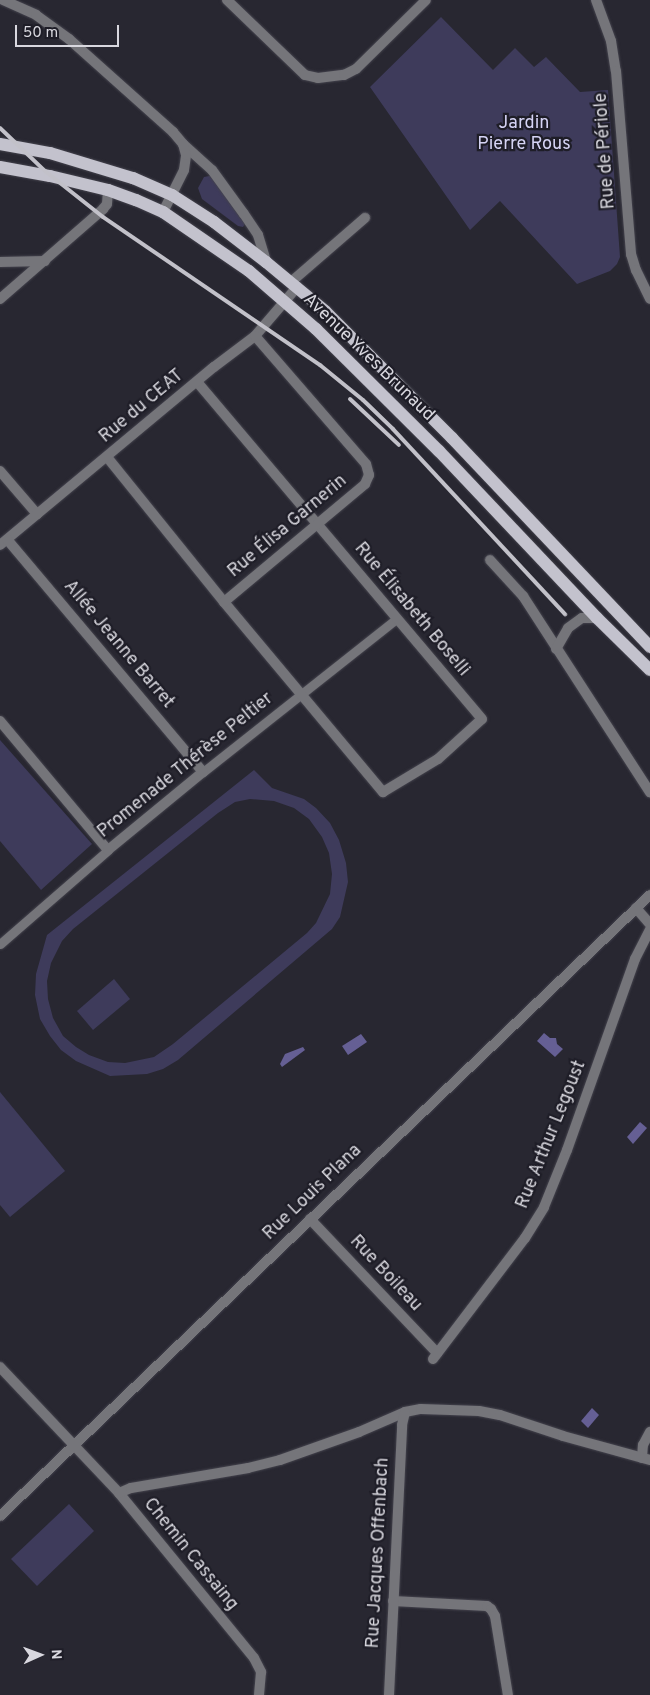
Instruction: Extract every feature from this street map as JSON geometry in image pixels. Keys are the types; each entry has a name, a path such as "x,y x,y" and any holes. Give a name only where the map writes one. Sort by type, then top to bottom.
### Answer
{"main road":[{"name":"Avenue Yves Brunaud","path":"0,144 50,153 133,178 172,195 214,222 266,262 325,311 452,438 650,647"},
{"name":"Avenue Yves Brunaud","path":"0,167 50,176 108,190 163,212 228,256 285,302 439,451 597,618 650,670"}],"street":[{"path":"227,0 305,75 325,78 344,75 356,69 426,0"},
{"name":"Rue de Périole","path":"596,0 611,41 616,71 632,254 636,270 650,299"},
{"path":"2,1 36,15 69,39 173,132 183,144 212,170 258,235 266,262"},
{"path":"163,212 184,170 186,155 183,144"},
{"path":"0,299 103,209 107,204 108,190"},
{"name":"Rue du CEAT","path":"4,542 255,336 285,302 294,285 365,218"},
{"path":"0,262 45,261"},
{"name":"Rue Élisa Garnerin","path":"224,602 316,522 365,484 369,475 366,464 255,336"},
{"name":"Rue Élisabeth Boselli","path":"197,382 482,719 438,759 383,792 300,694"},
{"path":"107,457 300,694"},
{"path":"0,471 37,514"},
{"name":"Allée Jeanne Barret","path":"4,542 203,772"},
{"path":"490,560 523,596 650,792"},
{"path":"556,649 568,628 582,618 597,618"},
{"name":"Promenade Thérèse Peltier","path":"0,944 108,850 203,772 396,619"},
{"path":"0,721 108,850"},
{"name":"Rue Louis Plana","path":"0,1516 650,895"},
{"path":"636,908 650,924"},
{"name":"Rue Arthur Legoust","path":"435,1356 526,1238 544,1207 567,1150 635,960 650,930"},
{"name":"Rue Boileau","path":"310,1218 435,1356"},
{"name":"Chemin Cassaing","path":"0,1368 119,1493 254,1658 261,1672 259,1695"},
{"path":"119,1493 131,1488 248,1468 280,1460 360,1432 405,1412 421,1409 479,1411 646,1459 643,1445 650,1432"},
{"name":"Rue Jacques Offenbach","path":"389,1695 402,1425 405,1412"},
{"path":"393,1601 487,1606 491,1609 495,1616 508,1695"}],"green space":[{"name":"Jardin Pierre Rous","path":"441,17 493,70 515,48 534,67 546,57 580,92 608,90 620,257 617,264 610,271 577,284 500,201 470,230 370,87"},
{"path":"212,176 245,224 243,227 238,226 202,199 198,188 204,177"},
{"path":"0,740 92,844 41,890 0,841"},
{"path":"254,770 272,788 304,799 316,808 330,823 339,840 346,863 348,882 340,917 332,929 178,1060 163,1069 147,1074 110,1076 76,1061 61,1050 50,1036 40,1019 35,995 36,974 47,935","holes":["250,799 274,801 294,808 309,819 322,837 329,853 332,874 330,894 316,923 307,933 173,1044 154,1057 125,1063 108,1062 89,1055 63,1036 53,1018 48,999 47,981 51,963 62,941 73,929 218,813 235,802"]},
{"path":"114,979 130,999 93,1030 77,1011"},
{"path":"0,1092 65,1171 10,1217 0,1205"},
{"path":"69,1504 94,1531 37,1586 11,1559"}],"shaded area":[{"path":"544,1033 550,1038 556,1038 557,1044 563,1049 555,1057 537,1041"},
{"path":"361,1034 367,1042 348,1055 342,1046"},
{"path":"303,1047 305,1050 282,1067 280,1064 285,1054"},
{"path":"640,1122 647,1128 633,1144 627,1137"},
{"path":"592,1408 599,1415 588,1428 581,1421"}],"railway":[{"path":"0,128 45,171 103,217 320,365 363,400 393,429 565,614"},
{"path":"350,399 399,445"}]}
